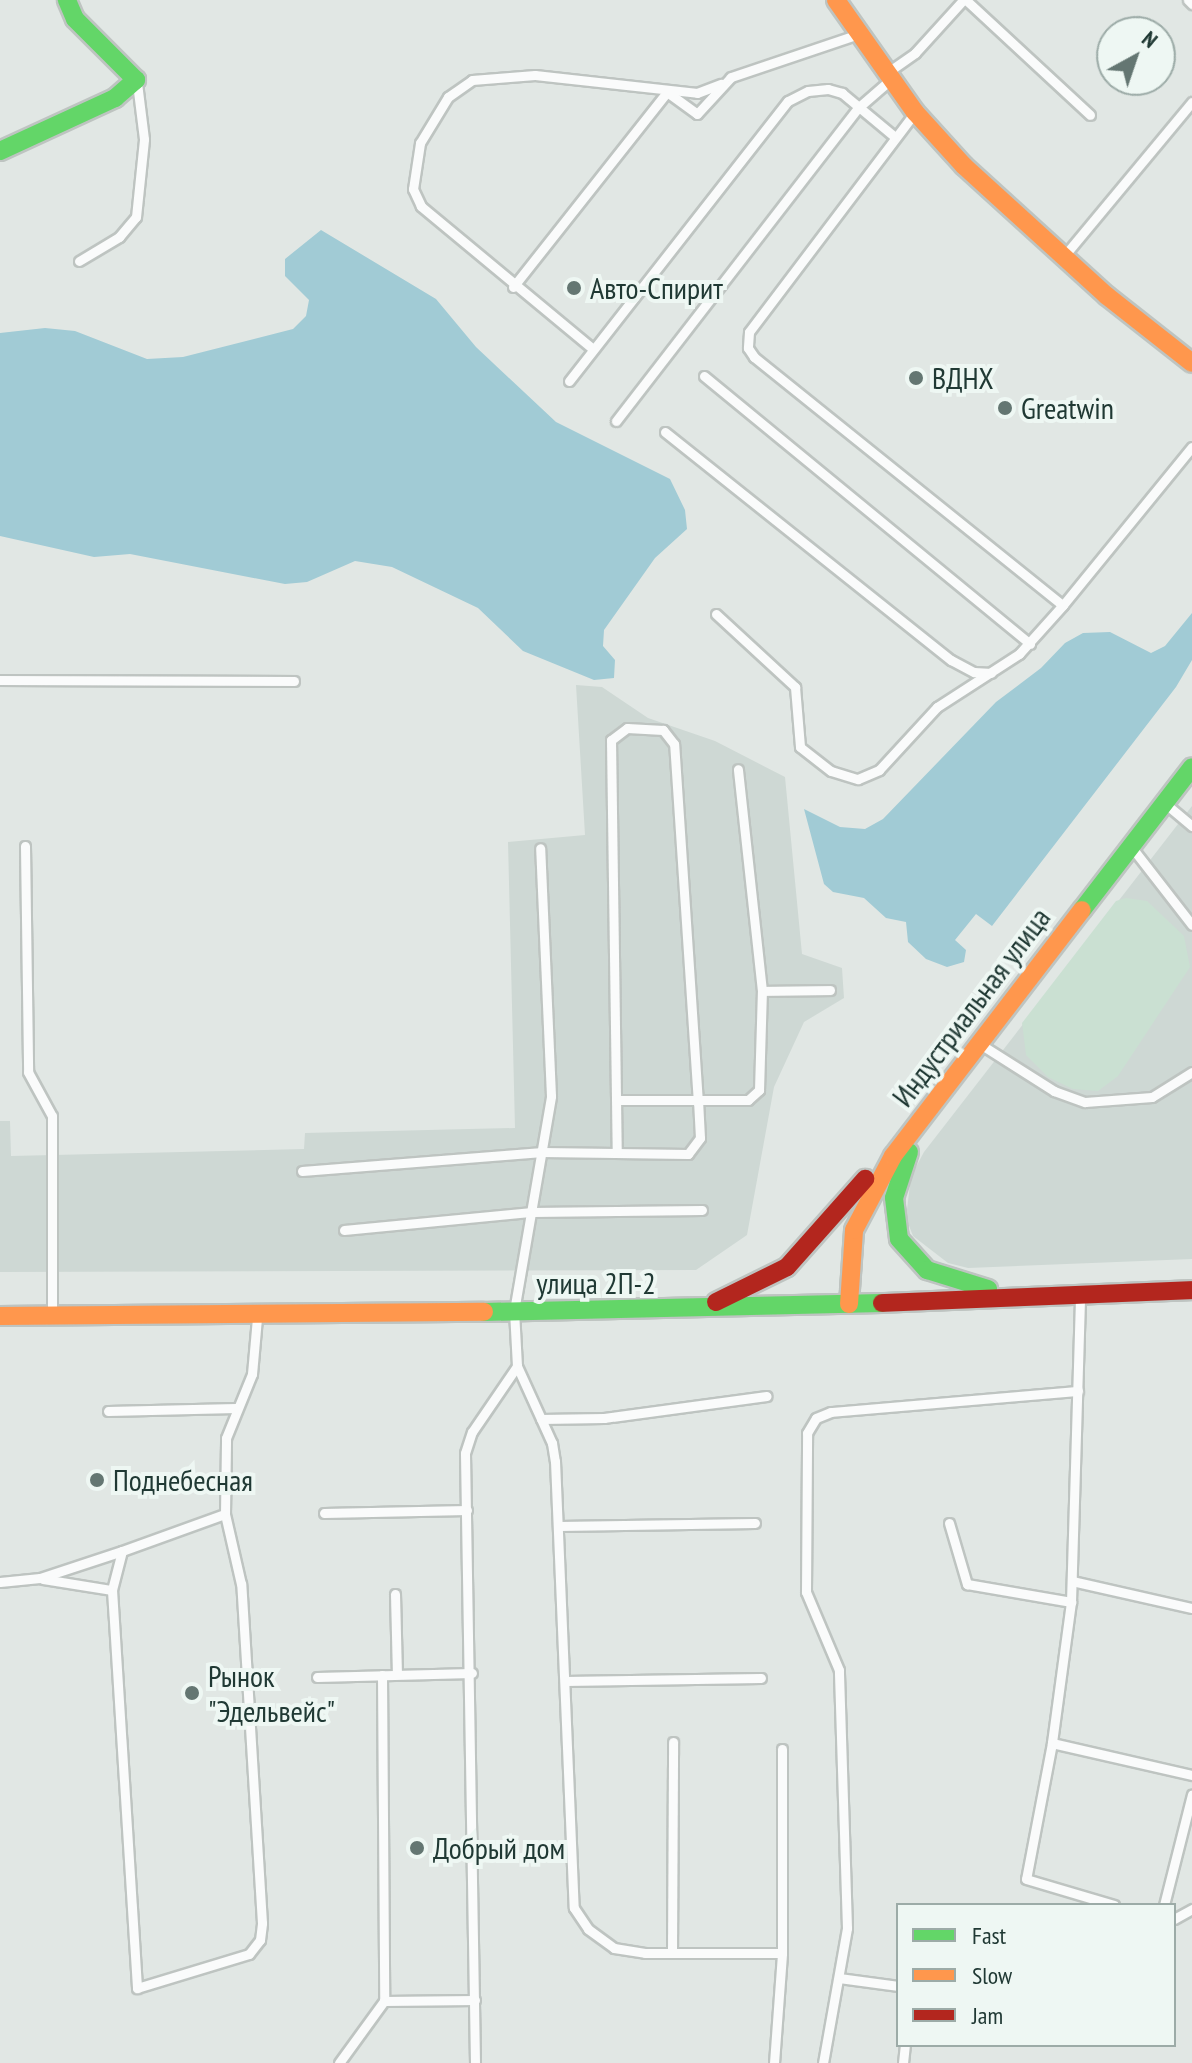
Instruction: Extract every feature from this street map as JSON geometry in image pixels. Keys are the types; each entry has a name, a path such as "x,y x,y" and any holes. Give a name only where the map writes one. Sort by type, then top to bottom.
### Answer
{"main road":[{"path":"0,151 115,98 136,80 75,19 67,0"},
{"path":"836,0 915,112 1063,257 1192,363"},
{"name":"Индустриальная улица","path":"849,1304 849,1253 862,1208 954,1072 1192,767"},
{"path":"954,1072 900,1174 893,1217 899,1239 927,1270 952,1281 1025,1298"},
{"path":"690,1311 748,1291 787,1267 954,1072"},
{"name":"улица 2П-2","path":"0,1316 690,1311 1192,1290"}],"lane":[{"path":"616,421 859,107 964,0 1090,115"},
{"path":"593,349 433,220 413,189 420,143 448,97 472,80 535,75 667,92 706,93 721,84 860,34"},
{"path":"79,261 119,237 136,217 144,139 143,100 136,80"},
{"path":"667,92 697,114 721,84"},
{"path":"569,381 788,101 808,91 828,89 859,107 895,137"},
{"path":"513,287 667,92"},
{"path":"1063,257 1192,102"},
{"path":"915,112 749,332 748,348 1063,605"},
{"path":"704,376 1030,644"},
{"path":"665,432 951,660 974,672 993,673"},
{"path":"716,614 787,675 795,687 800,747 845,778 879,770 937,707 993,673 1030,644 1192,447"},
{"path":"0,680 294,681"},
{"path":"302,1171 542,1152 688,1154 700,1138 698,1103 674,744 663,730 627,728 611,740 617,1153"},
{"path":"618,1100 698,1103 748,1100 759,1090 762,991 738,769"},
{"path":"1164,803 1192,826"},
{"path":"25,846 28,1072 52,1116 52,1316"},
{"path":"1131,846 1192,925"},
{"path":"540,848 551,1096 514,1311 517,1366 554,1452 574,1908 588,1929 614,1948 672,1953 782,1953"},
{"path":"762,991 830,990"},
{"path":"978,1042 1054,1091 1085,1102 1152,1097 1192,1072"},
{"path":"344,1230 532,1212 702,1210"},
{"path":"1080,1296 1071,1602 1052,1743 1026,1879 1107,1903"},
{"path":"122,1551 112,1590 137,1988 236,1962 260,1940 241,1584 225,1514 226,1438 252,1374 257,1313"},
{"path":"475,2063 472,1673 465,1453 472,1432 517,1366"},
{"path":"823,2063 847,1928 839,1670 806,1592 807,1433 816,1418 831,1412 1078,1391"},
{"path":"541,1419 604,1418 767,1396"},
{"path":"108,1411 236,1408"},
{"path":"324,1513 467,1510"},
{"path":"0,1582 40,1578 225,1514"},
{"path":"559,1526 755,1523"},
{"path":"949,1523 967,1584 1071,1602"},
{"path":"40,1578 112,1590"},
{"path":"1072,1581 1192,1608"},
{"path":"395,1594 397,1674"},
{"path":"317,1677 472,1673"},
{"path":"339,2063 384,2001 382,1675"},
{"path":"565,1681 761,1678"},
{"path":"672,1953 673,1742"},
{"path":"1052,1743 1192,1775"},
{"path":"774,2063 782,1953 782,1749"},
{"path":"1165,1903 1192,1794"},
{"path":"839,1978 896,1986"},
{"path":"384,2001 475,2000"}],"shaded area":[{"path":"576,685 602,687 648,718 715,741 785,777 802,954 842,968 844,998 804,1022 774,1087 747,1235 696,1270 0,1272 0,1121 10,1121 11,1156 304,1149 305,1133 515,1128 508,842 585,835"},
{"path":"1192,806 1192,1259 968,1268 948,1263 913,1236 906,1218 911,1176 924,1152"}],"green space":[{"path":"1126,898 1147,901 1184,936 1190,967 1118,1076 1098,1091 1073,1089 1048,1077 1026,1055 1022,1023 1116,901"}],"water":[{"path":"321,230 436,299 476,347 556,422 670,479 685,510 687,529 655,558 604,630 603,646 615,660 614,678 594,680 523,651 478,608 392,567 355,561 307,582 285,584 130,554 94,557 0,536 0,333 45,328 75,331 147,359 183,357 293,329 306,316 309,300 285,276 285,259"},
{"path":"1192,613 1192,660 1176,687 992,926 976,914 955,940 966,950 964,962 947,967 926,959 908,942 906,922 886,918 864,898 833,892 824,884 804,809 840,827 865,829 883,819 996,702 1041,668 1065,643 1083,633 1110,632 1151,653 1165,646"}],"traffic: fast":[{"path":"0,151 115,98 136,80 75,19 67,0"},
{"path":"1082,910 1192,767"},
{"path":"909,1152 894,1198 899,1239 927,1270 988,1289"},
{"path":"484,1312 882,1303"}],"traffic: slow":[{"path":"836,0 915,112 964,166 1107,296 1192,363"},
{"path":"849,1304 854,1230 893,1156 1082,910"},
{"path":"0,1316 484,1312"}],"traffic: jam":[{"path":"716,1302 787,1267 865,1179"},
{"path":"882,1303 1192,1290"}],"place":[{"name":"Авто-Спирит","path":"574,288"},
{"name":"ВДНХ","path":"916,378"},
{"name":"Greatwin","path":"1005,408"},
{"name":"Поднебесная","path":"97,1480"},
{"name":"Рынок \"Эдельвейс\"","path":"192,1693"},
{"name":"Добрый дом","path":"417,1848"}]}
